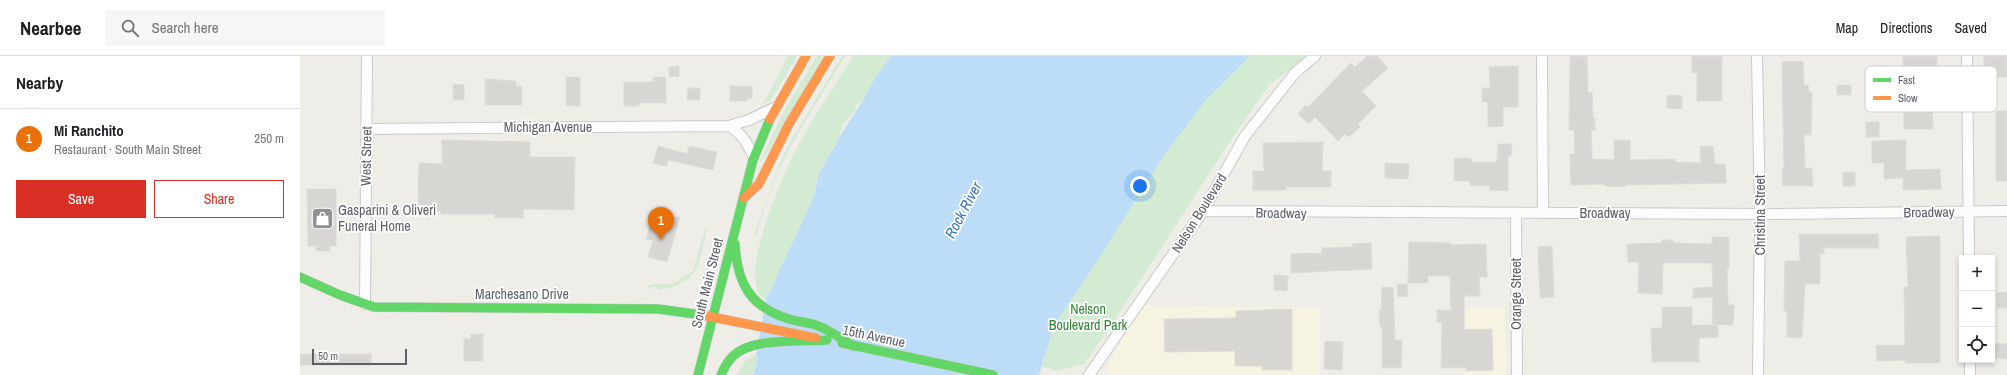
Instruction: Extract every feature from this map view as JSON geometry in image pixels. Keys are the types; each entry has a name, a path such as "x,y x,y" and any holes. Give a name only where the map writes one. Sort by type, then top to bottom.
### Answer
{"main road":[{"name":"South Main Street","path":"698,375 744,198 746,179 753,156 776,107 806,56"},
{"path":"744,198 759,184 789,124 830,56"},
{"path":"735,229 735,249 738,271 742,283 753,300 759,306 768,312 818,326 853,346"},
{"name":"Marchesano Drive","path":"300,276 365,304 386,308 590,307 658,309 750,324"},
{"name":"15th Avenue","path":"750,324 993,375"},
{"path":"721,375 728,361 744,349 772,341 792,342 827,340"}],"street":[{"name":"West Street","path":"365,304 367,56"},
{"name":"Nelson Boulevard","path":"1089,375 1203,211 1245,136 1295,73 1315,56"},
{"path":"1542,56 1543,213"},
{"name":"Christina Street","path":"1757,56 1760,214 1758,375"},
{"path":"1967,56 1967,66"},
{"name":"Michigan Avenue","path":"366,129 729,126 749,120 776,107"},
{"path":"1967,112 1969,255"},
{"path":"729,126 740,132 747,141 753,156"},
{"name":"Broadway","path":"1203,211 1760,214 2007,211"},
{"name":"Orange Street","path":"1516,213 1517,375"},
{"path":"1970,363 1970,375"}],"shaded area":[{"path":"1144,305 1320,308 1320,375 1113,375 1108,373 1109,361"},
{"path":"1466,308 1505,308 1507,372 1505,375 1466,375"}],"green space":[{"path":"788,56 797,56 771,100 762,106"},
{"path":"817,56 823,56 762,162 760,161 786,107"},
{"path":"842,56 845,56 784,158 771,189 756,235 754,235 781,160 793,137"},
{"path":"853,56 891,56 872,83 863,100 856,105 855,111 843,124 839,138 829,154 831,157 819,174 814,196 766,300 760,295 755,278 756,260 776,195 799,144"},
{"name":"Nelson Boulevard Park","path":"1250,56 1308,56 1269,85 1231,140 1107,332 1084,364 1056,371 1042,366 1054,325 1164,155 1206,100"},
{"path":"706,226 707,229 702,253 695,270 690,277 673,287 659,290 657,287 652,287 652,289 647,287 650,285 673,284 693,271"},
{"path":"756,354 758,359 752,375 737,375 744,362"}],"water":[{"name":"Rock River","path":"891,56 1250,56 1206,100 1164,155 1094,266 1054,325 1039,375 753,375 758,359 756,354 766,300 814,196 819,174 872,83"}],"building":[{"path":"1367,56 1377,56 1388,68 1362,91 1376,106 1358,124 1360,127 1349,137 1345,134 1338,141 1315,117 1309,124 1298,114 1306,105 1308,107 1351,63 1355,67"},
{"path":"1570,56 1587,56 1588,93 1592,92 1593,118 1595,118 1595,131 1591,130 1592,159 1614,160 1614,140 1630,140 1630,160 1675,159 1675,162 1701,163 1700,146 1713,146 1715,164 1725,164 1726,183 1625,185 1625,187 1605,186 1605,184 1571,185 1570,154 1575,154 1574,130 1569,130"},
{"path":"1692,56 1722,56 1722,101 1697,101 1697,73 1692,73"},
{"path":"1903,56 1937,56 1937,66 1903,66"},
{"path":"1984,56 2007,56 2007,77 1997,77 1997,66 1984,66"},
{"path":"1803,61 1804,85 1808,85 1809,92 1812,92 1811,135 1804,135 1805,168 1812,168 1813,186 1783,186 1782,62"},
{"path":"679,66 679,76 669,77 669,67"},
{"path":"1518,66 1518,107 1503,107 1503,126 1488,127 1488,102 1482,102 1482,88 1490,88 1489,67"},
{"path":"566,77 580,77 580,106 566,106"},
{"path":"653,77 666,77 666,103 639,103 639,106 624,106 624,82 653,82"},
{"path":"485,79 516,81 516,86 522,86 522,105 485,105"},
{"path":"453,84 464,85 464,100 453,100"},
{"path":"1837,85 1851,85 1851,95 1837,95"},
{"path":"730,86 752,86 752,98 747,98 747,101 730,101"},
{"path":"688,88 700,88 700,100 687,100"},
{"path":"1667,95 1682,96 1682,109 1667,108"},
{"path":"2007,111 2007,181 1996,181 1996,112"},
{"path":"1904,112 1932,112 1933,129 1904,129"},
{"path":"1866,122 1879,122 1879,137 1866,137"},
{"path":"442,140 530,142 530,157 575,157 574,210 523,209 523,218 495,218 495,214 440,214 441,211 418,210 419,163 442,164"},
{"path":"1906,140 1906,170 1940,169 1941,189 1903,190 1903,178 1884,179 1884,163 1872,163 1872,141"},
{"path":"1323,142 1322,171 1331,171 1331,187 1286,187 1286,190 1253,190 1253,171 1264,171 1263,143"},
{"path":"1498,144 1512,144 1511,156 1508,156 1508,191 1490,190 1490,186 1470,186 1470,181 1454,181 1454,158 1471,158 1471,162 1497,162"},
{"path":"658,146 687,154 689,146 717,152 713,170 668,160 666,166 653,163"},
{"path":"1385,163 1409,164 1408,179 1385,178"},
{"path":"1843,172 1855,172 1855,186 1843,186"},
{"name":"Gasparini & Oliveri Funeral Home","path":"307,189 336,189 336,246 329,246 330,251 316,251 316,246 308,246"},
{"path":"652,217 680,217 667,262 648,257 653,240 646,239"},
{"path":"1799,234 1878,234 1879,248 1824,248 1824,254 1820,254 1820,284 1805,284 1802,338 1787,337 1787,311 1784,311 1785,261 1800,261"},
{"path":"1940,236 1940,363 1905,363 1905,360 1877,361 1876,345 1905,345 1904,287 1908,287 1906,237"},
{"path":"1712,237 1729,237 1729,268 1727,268 1728,305 1734,305 1733,325 1712,324 1713,297 1693,298 1693,288 1713,287 1712,263 1663,263 1662,294 1638,293 1639,262 1628,262 1627,244 1662,243 1662,240 1673,240 1673,243 1712,244"},
{"path":"1409,242 1451,243 1451,245 1486,244 1487,277 1479,277 1480,296 1464,296 1464,330 1492,329 1493,370 1466,371 1466,368 1441,368 1442,322 1437,322 1437,310 1451,310 1450,276 1428,276 1428,283 1408,283"},
{"path":"1371,243 1372,269 1291,273 1291,254 1322,253 1322,248 1353,247 1352,244"},
{"path":"1552,246 1554,297 1540,298 1538,247"},
{"path":"1274,275 1288,276 1287,291 1274,290"},
{"path":"1397,284 1407,284 1408,296 1398,297"},
{"path":"1382,287 1393,288 1395,340 1402,340 1401,368 1382,368 1382,327 1380,327 1379,310 1381,310"},
{"path":"2007,292 2007,308 1997,308 1997,293"},
{"path":"1662,307 1692,307 1692,325 1718,325 1718,337 1699,338 1699,362 1652,362 1651,328 1662,328"},
{"path":"1292,309 1292,370 1262,370 1262,366 1235,366 1235,351 1165,352 1164,319 1236,318 1236,311"},
{"path":"471,334 483,334 483,361 464,361 464,339 471,339"},
{"path":"1325,341 1343,342 1342,370 1324,369"},
{"path":"1995,343 2007,344 2007,359 1995,358"},
{"path":"300,354 371,354 371,365 300,365"}],"traffic: fast":[{"path":"698,375 753,160 770,119"},
{"path":"735,244 736,258 743,282 748,292 764,308 792,320 816,325 853,346"},
{"path":"300,277 340,295 374,307 658,309 702,315"},
{"path":"721,375 733,356 752,346 764,343 827,340"},
{"path":"842,343 993,375"}],"traffic: slow":[{"path":"770,119 806,56"},
{"path":"744,198 759,184 789,124 830,56"},
{"path":"702,315 816,338"}],"place":[{"name":"Gasparini & Oliveri Funeral Home","path":"322,218"},
{"name":"Mi Ranchito","path":"661,240"}]}
